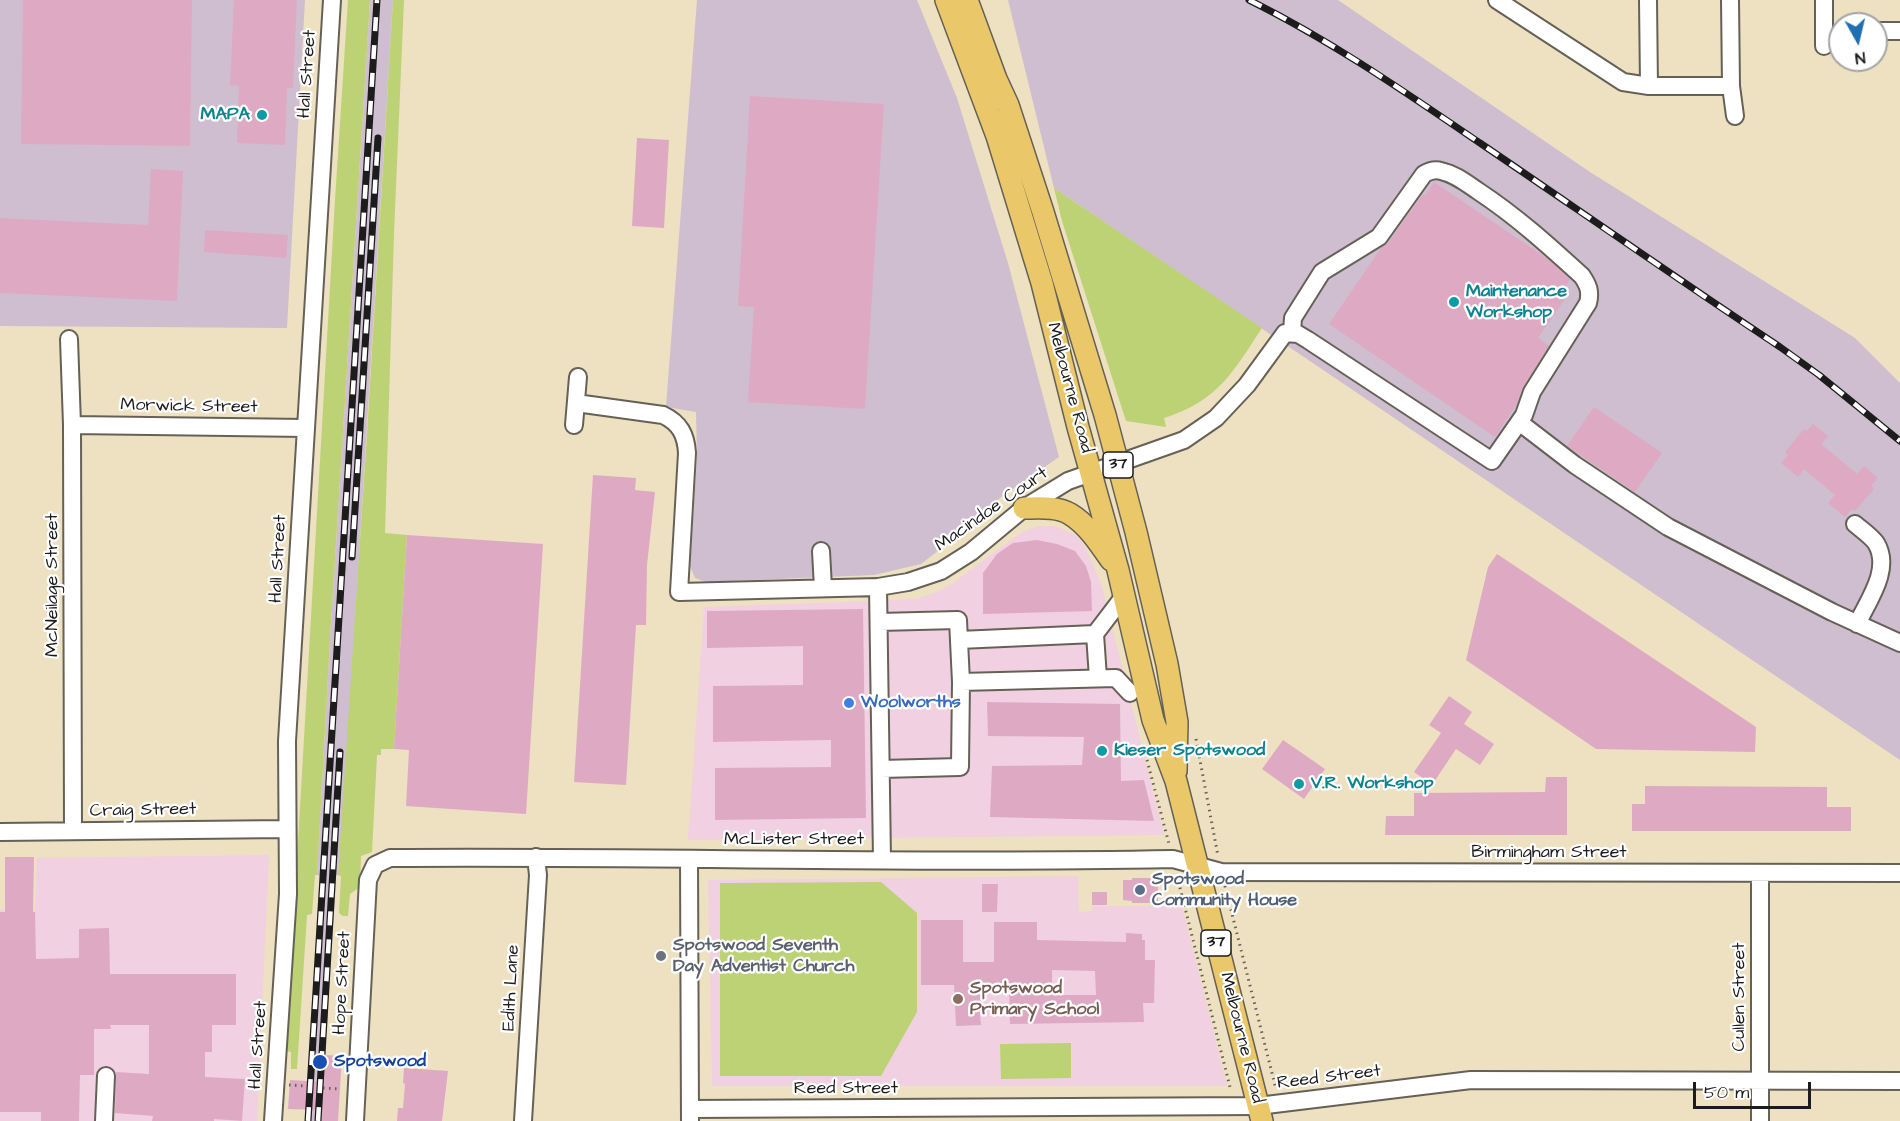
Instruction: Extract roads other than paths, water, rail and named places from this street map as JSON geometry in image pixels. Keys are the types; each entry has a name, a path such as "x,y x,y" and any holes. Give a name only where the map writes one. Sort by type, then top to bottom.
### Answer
{"main road":[{"name":"Melbourne Road","path":"946,0 997,136 1042,283 1118,570 1153,720 1176,781 1260,1114"},
{"name":"Melbourne Road","path":"967,0 996,80 1008,105 1043,212 1118,462 1167,664 1177,722 1176,781"},
{"path":"1024,508 1047,508 1070,513 1094,537 1118,570"}],"street":[{"name":"Hall Street","path":"273,1121 288,894 287,741 332,0"},
{"path":"1497,0 1623,82 1649,86 1731,86"},
{"path":"1648,0 1649,86"},
{"path":"1730,0 1731,86 1735,116"},
{"path":"1824,0 1824,46"},
{"name":"Macindoe Court","path":"576,403 663,415 674,420 681,430 686,440 687,453 679,592 878,587 908,582 941,571 971,552 1024,508 1068,481 1184,440 1216,418 1247,385 1286,336 1293,318 1322,272 1379,237 1424,174 1430,171 1439,170 1458,177 1504,208 1582,276 1588,285 1590,294 1588,303 1532,392 1524,415 1492,461 1308,340 1286,336"},
{"name":"McNeilage Street","path":"69,339 72,425 73,831"},
{"path":"574,425 578,377"},
{"path":"1519,422 1575,465 1668,527 1857,624 1900,643"},
{"name":"Morwick Street","path":"72,425 306,428"},
{"path":"1855,524 1876,544 1882,564 1880,574 1857,624"},
{"path":"821,551 823,588"},
{"path":"878,587 882,859"},
{"path":"1098,678 1095,634 1124,596"},
{"path":"879,622 958,620 961,682 960,767 881,769"},
{"path":"959,640 1095,634"},
{"path":"961,682 1116,678 1130,693"},
{"name":"Craig Street","path":"0,832 286,828"},
{"name":"Edith Lane","path":"523,1121 538,875 536,857"},
{"name":"McLister Street","path":"390,858 1173,859 1198,866"},
{"name":"Hope Street","path":"355,1121 368,880 375,865 390,858"},
{"path":"689,859 690,1115"},
{"name":"Birmingham Street","path":"1198,866 1221,872 1900,873"},
{"name":"Cullen Street","path":"1760,874 1760,1121"},
{"path":"104,1121 106,1076"},
{"name":"Reed Street","path":"690,1115 1235,1106 1260,1114 1280,1104 1471,1080 1900,1081"}],"railway":[{"path":"308,1121 377,0"},
{"path":"1249,0 1338,49 1452,124 1780,347 1819,375 1900,441"},
{"path":"352,557 378,138"},
{"path":"318,1121 340,752"}],"place":[{"name":"MAPA","path":"262,115"},
{"name":"Maintenance Workshop","path":"1454,302"},
{"name":"Woolworths","path":"849,703"},
{"name":"Kieser Spotswood","path":"1102,751"},
{"name":"V.R. Workshop","path":"1299,784"},
{"name":"Spotswood Community House","path":"1140,890"},
{"name":"Spotswood Seventh Day Adventist Church","path":"661,956"},
{"name":"Spotswood Primary School","path":"958,999"},
{"name":"Spotswood","path":"320,1062"}]}
